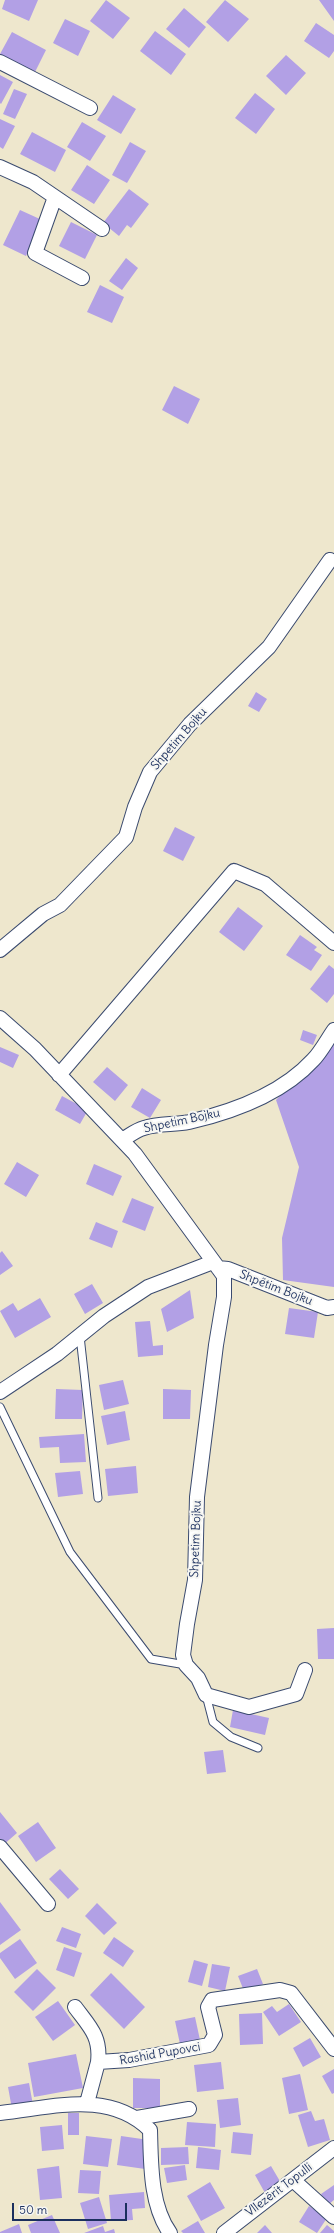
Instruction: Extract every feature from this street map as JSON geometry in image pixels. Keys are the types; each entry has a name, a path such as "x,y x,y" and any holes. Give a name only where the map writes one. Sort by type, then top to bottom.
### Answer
{"street":[{"path":"0,62 90,108"},
{"path":"0,167 33,182 102,228"},
{"path":"55,197 35,253 82,278"},
{"name":"Shpetim Bojku","path":"0,950 43,914 60,905 126,837 135,807 150,772 190,724 269,647 330,560"},
{"path":"59,1075 234,871 265,884 334,943"},
{"name":"Shpetim Bojku","path":"0,1018 59,1075 135,1154 224,1276 224,1297 216,1345 197,1497 195,1580 183,1655 186,1665"},
{"name":"Shpetim Bojku","path":"122,1140 143,1128 167,1124 179,1124 212,1116 262,1096 292,1079 314,1060 334,1030"},
{"path":"0,1392 57,1354 104,1316 148,1287 216,1265"},
{"name":"Shpëtim Bojku","path":"216,1265 327,1308 334,1307"},
{"path":"186,1665 198,1678 206,1695 249,1707 296,1694 305,1670"},
{"path":"0,1847 48,1904"},
{"name":"Rashid Pupovci","path":"98,2062 129,2060 209,2045 215,2035 208,2007 212,2000 280,1990 291,1993 334,2049"},
{"path":"75,2007 98,2038 100,2050 87,2103"},
{"path":"0,2113 61,2104 87,2103 137,2118 150,2130 154,2188 162,2220 170,2233"},
{"path":"137,2118 189,2109"},
{"name":"Vllezërit Topulli","path":"224,2233 334,2148"},
{"path":"293,2180 334,2217"}],"lane":[{"path":"80,1336 98,1498"},
{"path":"0,1407 70,1552 151,1659 186,1665"},
{"path":"206,1695 213,1722 231,1737 258,1748"}],"building":[{"path":"5,0 38,0 29,21 2,9"},
{"path":"106,0 130,18 113,39 90,21"},
{"path":"225,0 249,19 228,42 206,22"},
{"path":"319,0 334,0 334,21"},
{"path":"184,8 206,27 189,48 166,29"},
{"path":"65,19 90,31 78,56 53,43"},
{"path":"316,23 334,35 334,51 329,58 304,41"},
{"path":"155,31 186,54 171,75 140,51"},
{"path":"12,32 46,50 35,72 0,54"},
{"path":"286,55 306,73 286,95 266,76"},
{"path":"0,75 13,82 1,104 0,103"},
{"path":"14,89 27,94 15,119 3,114"},
{"path":"255,93 275,109 256,134 235,118"},
{"path":"113,95 136,109 121,134 97,120"},
{"path":"0,119 15,126 3,149 0,147"},
{"path":"82,122 106,136 90,161 67,147"},
{"path":"32,132 66,150 55,172 20,154"},
{"path":"130,142 146,151 127,183 112,175"},
{"path":"87,165 110,180 94,204 71,190"},
{"path":"129,189 149,204 131,228 127,225 119,236 103,223"},
{"path":"20,210 42,220 26,256 3,245"},
{"path":"71,222 97,235 85,259 59,246"},
{"path":"126,258 138,268 122,290 109,281"},
{"path":"100,285 124,297 112,323 87,312"},
{"path":"174,386 200,399 188,424 162,410"},
{"path":"256,692 267,699 259,712 248,706"},
{"path":"175,827 195,837 183,861 163,851"},
{"path":"238,907 263,926 244,951 219,932"},
{"path":"300,935 317,947 314,950 322,955 311,971 286,955"},
{"path":"329,965 334,969 334,994 327,1003 310,989"},
{"path":"303,1030 317,1035 313,1045 300,1040"},
{"path":"334,1038 334,1287 283,1280 282,1238 299,1167 276,1100"},
{"path":"0,1047 19,1055 13,1068 0,1062"},
{"path":"107,1067 128,1085 115,1101 93,1082"},
{"path":"142,1088 161,1100 150,1118 131,1107"},
{"path":"62,1096 88,1110 80,1124 55,1110"},
{"path":"17,1162 39,1175 26,1197 4,1184"},
{"path":"94,1164 122,1176 113,1196 86,1184"},
{"path":"132,1198 154,1207 145,1231 122,1222"},
{"path":"96,1222 118,1231 112,1248 89,1239"},
{"path":"2,1251 13,1266 0,1275 0,1253"},
{"path":"92,1284 103,1303 85,1314 74,1294"},
{"path":"190,1290 194,1318 167,1332 161,1309"},
{"path":"40,1298 51,1317 15,1338 0,1311 13,1303 18,1311"},
{"path":"289,1308 318,1312 314,1338 285,1334"},
{"path":"150,1321 153,1346 163,1345 163,1355 138,1357 135,1322"},
{"path":"123,1380 129,1404 104,1410 99,1385"},
{"path":"56,1389 83,1390 82,1419 55,1419"},
{"path":"163,1389 191,1390 190,1419 163,1419"},
{"path":"125,1411 130,1440 107,1445 101,1416"},
{"path":"84,1434 86,1462 60,1463 59,1447 40,1448 39,1437"},
{"path":"136,1466 138,1493 108,1496 105,1469"},
{"path":"80,1471 83,1494 58,1497 55,1473"},
{"path":"334,1628 334,1659 318,1659 317,1629"},
{"path":"233,1710 269,1718 265,1735 230,1727"},
{"path":"223,1750 226,1772 207,1774 204,1752"},
{"path":"0,1812 17,1833 2,1846 0,1844"},
{"path":"38,1822 56,1848 36,1862 18,1836"},
{"path":"60,1869 79,1889 68,1899 49,1879"},
{"path":"0,1902 21,1930 0,1945"},
{"path":"97,1903 117,1923 104,1935 85,1916"},
{"path":"62,1927 81,1934 76,1948 56,1941"},
{"path":"114,1937 134,1951 123,1967 103,1953"},
{"path":"20,1939 37,1963 15,1979 0,1958 0,1953"},
{"path":"64,1947 82,1953 74,1977 56,1970"},
{"path":"194,1960 208,1964 202,1986 188,1982"},
{"path":"212,1964 230,1967 225,1991 208,1987"},
{"path":"37,1969 56,1988 33,2011 14,1992"},
{"path":"257,1969 263,1984 244,1991 238,1976"},
{"path":"111,1973 145,2007 124,2029 90,1995"},
{"path":"58,2001 75,2025 53,2041 35,2017"},
{"path":"289,2004 301,2022 279,2036 263,2012 272,2006 277,2012"},
{"path":"262,2013 263,2044 240,2045 239,2014"},
{"path":"195,2017 200,2040 180,2044 175,2021"},
{"path":"310,2038 321,2057 303,2067 293,2048"},
{"path":"76,2054 83,2088 34,2097 28,2063"},
{"path":"221,2062 224,2089 197,2092 194,2065"},
{"path":"334,2069 334,2093 332,2094 322,2076"},
{"path":"300,2074 308,2110 289,2114 282,2078"},
{"path":"133,2078 160,2079 160,2108 133,2108"},
{"path":"29,2083 33,2105 12,2109 8,2087"},
{"path":"238,2098 241,2125 220,2128 217,2100"},
{"path":"311,2111 315,2121 324,2119 330,2140 308,2147 298,2115"},
{"path":"68,2113 79,2113 79,2135 68,2135"},
{"path":"187,2122 216,2124 215,2147 185,2145"},
{"path":"62,2125 64,2149 42,2151 40,2127"},
{"path":"233,2132 253,2134 251,2155 231,2153"},
{"path":"86,2136 112,2139 108,2167 83,2164"},
{"path":"121,2136 149,2140 145,2169 117,2165"},
{"path":"188,2147 189,2164 161,2165 161,2148"},
{"path":"198,2147 221,2150 219,2170 196,2168"},
{"path":"185,2165 187,2180 167,2183 164,2168"},
{"path":"59,2166 62,2198 40,2200 37,2169"},
{"path":"271,2166 281,2183 265,2193 255,2175"},
{"path":"80,2170 101,2171 99,2194 78,2193"},
{"path":"210,2182 225,2208 201,2221 187,2196"},
{"path":"334,2185 334,2200 328,2205 321,2194"},
{"path":"144,2192 145,2208 132,2209 133,2220 111,2221 109,2195"},
{"path":"99,2197 107,2223 88,2229 80,2203"},
{"path":"309,2206 327,2218 317,2233 299,2222"},
{"path":"52,2215 60,2233 31,2233 28,2225"},
{"path":"198,2221 205,2233 183,2233 181,2231"},
{"path":"19,2224 22,2233 0,2233 0,2232"},
{"path":"265,2225 272,2233 257,2233"},
{"path":"327,2225 334,2231 334,2233 320,2233"},
{"path":"103,2226 105,2232 114,2229 115,2233 84,2233"}]}
